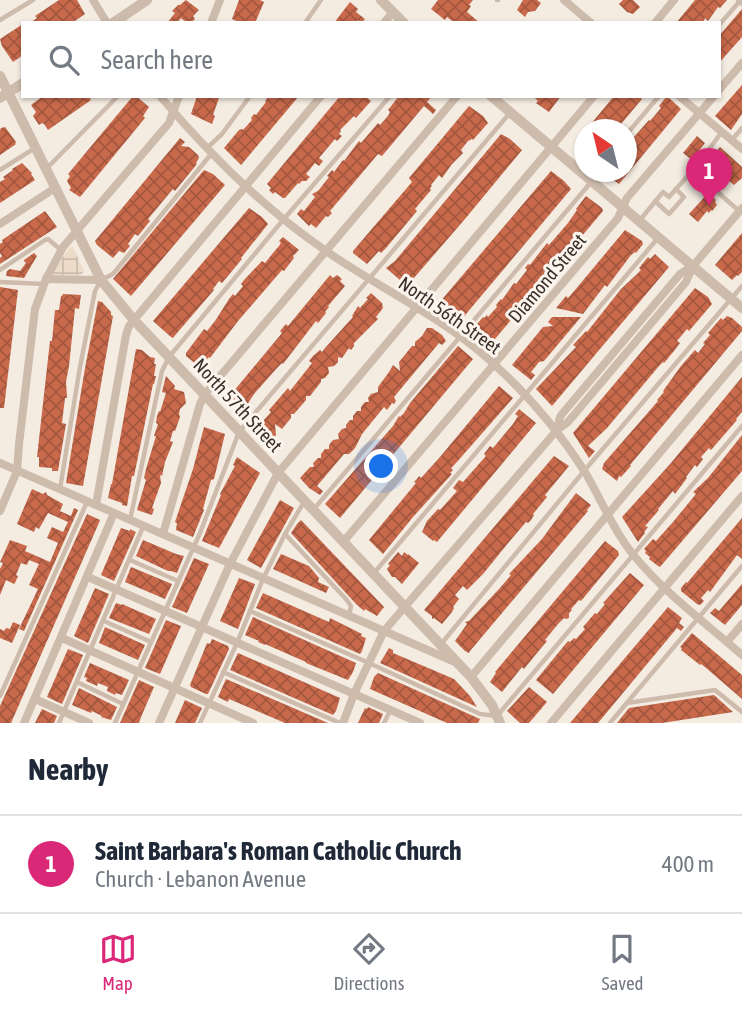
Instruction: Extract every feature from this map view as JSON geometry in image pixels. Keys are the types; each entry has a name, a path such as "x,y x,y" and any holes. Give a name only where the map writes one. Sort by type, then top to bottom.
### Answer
{"street":[{"path":"93,0 106,21"},
{"path":"116,21 147,0"},
{"path":"212,21 220,0"},
{"path":"382,0 402,21"},
{"path":"564,0 589,21"},
{"path":"657,21 674,0"},
{"path":"386,21 392,13"},
{"path":"721,88 742,63"},
{"name":"North 57th Street","path":"0,76 4,96 36,147 101,280 133,319 471,677 499,719"},
{"path":"4,96 21,84"},
{"name":"North 56th Street","path":"162,98 245,187 283,220 326,252 461,337 495,364 557,430 584,471 607,516 634,555 665,587 742,655"},
{"path":"0,511 18,471 35,309 45,281 61,250 169,123 178,98"},
{"path":"92,503 129,326 319,98"},
{"path":"163,534 205,394 455,98"},
{"path":"493,98 574,162"},
{"path":"159,723 230,564 278,473 592,98"},
{"path":"681,98 742,149"},
{"name":"Diamond Street","path":"344,541 618,218 627,198 712,98"},
{"path":"600,182 624,208 742,308"},
{"path":"0,224 55,188"},
{"path":"342,723 384,631 557,430 568,422 686,282 693,266 740,209"},
{"path":"557,430 562,414 680,274 693,266"},
{"path":"45,281 101,280"},
{"path":"471,677 742,355"},
{"path":"0,463 458,663"},
{"path":"552,722 742,496"},
{"path":"24,723 114,513"},
{"path":"88,577 421,723"},
{"path":"727,642 742,624"},
{"path":"62,638 253,723"},
{"path":"35,699 89,723"}],"lane":[{"path":"0,20 24,2 33,0"},
{"path":"305,21 321,0"},
{"path":"721,23 741,0"},
{"path":"46,168 116,98"},
{"path":"60,490 95,290 101,280 113,274 249,98"},
{"path":"130,520 164,365 283,220 388,98"},
{"path":"637,122 657,98"},
{"path":"115,723 200,533 239,432 510,112"},
{"path":"731,141 742,128"},
{"path":"639,221 663,192 669,197 722,132"},
{"path":"0,170 36,147"},
{"path":"699,163 712,187 740,209"},
{"path":"313,510 589,182"},
{"path":"655,201 670,214 684,197 676,189"},
{"path":"374,574 659,237"},
{"path":"0,270 48,239 61,250"},
{"path":"0,282 45,281"},
{"path":"440,645 742,286"},
{"path":"619,346 626,353"},
{"path":"250,611 480,714 499,719 742,426"},
{"path":"200,723 263,579 304,500"},
{"path":"0,696 92,503"},
{"path":"59,723 144,526"},
{"path":"285,534 346,599 351,607 348,616"},
{"path":"130,560 178,581"},
{"path":"610,723 742,566"},
{"path":"104,621 151,642"},
{"path":"223,672 342,723"},
{"path":"77,682 123,704"},
{"path":"626,703 715,690 742,712"},
{"path":"384,723 390,710"}],"shaded area":[{"path":"70,247 73,247 84,272 80,275 53,275 55,268"}],"building":[{"path":"59,0 77,0 85,14 75,21 33,21 37,18 35,16"},
{"path":"186,0 199,10 193,16 193,21 181,18 179,21 169,21 175,13 172,11"},
{"path":"239,0 264,2 256,21 232,19"},
{"path":"438,0 473,0 467,12 478,21 452,21 447,17 445,20 431,9"},
{"path":"523,0 537,0 541,3 525,17 517,10"},
{"path":"623,0 633,0 640,7 633,14 627,12 619,4"},
{"path":"695,0 727,0 708,21 705,18 704,21 678,21"},
{"path":"350,2 358,9 356,12 365,19 363,21 336,21"},
{"path":"742,9 742,37 721,61 721,34"},
{"path":"21,25 21,56 13,62 0,39"},
{"path":"742,85 742,114 731,130 715,116"},
{"path":"40,98 91,100 48,130 44,124 39,125 33,116 36,112 31,105"},
{"path":"131,98 138,98 149,107 143,116 145,118 80,197 69,190 71,188 67,181 70,176 68,174"},
{"path":"196,98 219,98 212,124 191,114"},
{"path":"267,98 297,98 241,165 224,148 239,130 243,130 252,120"},
{"path":"338,98 367,98 371,101 356,118 354,116 340,130 339,134 342,136 337,141 335,139 319,158 323,161 319,166 315,163 306,174 310,177 298,183 285,198 275,192 273,194 267,184"},
{"path":"397,98 430,98 427,102 436,110 433,114 424,106 382,156 378,154 330,211 332,213 316,228 311,224 309,226 297,214 301,209 304,211 315,197 312,194 318,191 332,170 334,172 359,141 361,143 378,123 380,125 388,116 388,110"},
{"path":"535,98 560,98 549,112 536,103 538,101"},
{"path":"612,98 642,99 625,119 595,119"},
{"path":"665,98 669,98 681,109 637,162 637,134 661,108 659,106"},
{"path":"469,106 488,123 473,140 468,141 461,150 463,153 442,178 439,175 431,185 431,190 415,209 417,211 386,248 381,253 379,251 367,264 353,251 412,182 409,178"},
{"path":"5,127 16,144 0,155 0,130"},
{"path":"501,134 522,150 407,286 386,268 395,261"},
{"path":"697,136 705,143 692,160 683,153"},
{"path":"180,138 185,142 181,146 189,147 198,155 197,164 148,219 150,221 138,236 135,234 124,253 119,251 113,258 95,241"},
{"path":"720,147 742,167 742,178 734,185 707,163"},
{"path":"22,163 35,180 0,203 0,182"},
{"path":"204,170 225,185 131,296 113,279"},
{"path":"551,171 571,189 461,320 443,309 439,303"},
{"path":"710,191 717,205 709,213 707,211 698,222 689,214"},
{"path":"586,196 603,211 489,346 472,330 483,317 488,317 497,307 527,270 525,268 528,264 530,265 547,243 549,245 568,223"},
{"path":"249,208 268,224 222,283 219,281 173,338 171,337 153,321"},
{"path":"45,211 57,227 0,264 2,240"},
{"path":"625,230 643,244 631,255 607,287 605,285 583,314 556,308 566,296 568,298"},
{"path":"742,233 742,272 732,280 715,265"},
{"path":"283,237 299,250 294,258 200,367 186,356 186,353 204,329 207,331 215,321 233,294 235,296 243,286 241,284 244,280 262,261 265,263"},
{"path":"34,253 37,256 24,278 6,276 10,269 20,271 26,263 24,260"},
{"path":"655,254 669,267 552,406 536,389 576,347 573,345 641,270 639,268 648,257 650,259"},
{"path":"330,275 333,278 337,275 345,286 318,323 316,321 283,364 254,394 247,405 251,408 246,414 228,398 282,333 280,331 286,324 288,326"},
{"path":"0,287 18,290 4,408 0,408"},
{"path":"695,288 708,297 712,304 677,341 680,343 664,363 588,446 595,451 589,458 573,433"},
{"path":"371,293 382,303 383,308 376,317 378,319 354,343 351,350 349,348 342,358 338,357 334,366 328,367 329,373 321,379 310,396 306,396 306,400 291,414 282,429 275,424 276,435 272,440 268,441 262,437 255,430 271,412 269,410 288,388 290,391 312,363 309,361 313,356 320,350 322,352"},
{"path":"63,294 81,295 79,309 75,308 66,382 67,398 62,423 66,424 58,471 52,471 52,468 39,467 37,457 50,341 55,310 59,310"},
{"path":"98,301 102,302 113,316 83,486 66,483"},
{"path":"727,316 742,327 742,331 617,481 602,469 604,463 658,401 681,366 695,350 698,353 710,335 708,333 721,318 723,320"},
{"path":"552,317 581,317 544,361 539,362 531,372 535,375 531,380 512,365 543,327 553,326 548,322"},
{"path":"427,328 432,328 446,341 442,345 439,343 394,397 394,404 387,410 384,407 362,434 355,448 349,454 344,454 317,486 323,491 320,495 309,488 300,478 310,467 314,467 313,463 321,458 325,449 329,449 333,440 339,439 338,434 353,420 357,411 361,411 365,402 369,402 371,394 378,392 378,387 393,365 400,371 399,362 412,346 415,346 415,342"},
{"path":"458,346 473,359 340,518 325,504"},
{"path":"136,349 155,358 156,376 127,506 108,498"},
{"path":"166,376 175,386 174,389 184,392 186,403 180,409 180,417 173,431 170,441 173,442 162,476 160,475 161,483 152,515 137,510 156,436 157,416 166,393 162,392"},
{"path":"742,377 742,412 737,420 711,450 709,448 701,457 703,459 697,467 695,465 675,494 673,491 658,509 645,526 648,527 638,542 622,517"},
{"path":"499,386 513,398 451,468 452,474 383,554 369,540 419,476 421,478 440,457"},
{"path":"519,409 536,423 437,542 433,541 422,532 427,521 457,491 453,488 459,480 463,482 486,456 484,454 490,446 493,448 513,424"},
{"path":"204,427 225,434 214,479 211,480 204,510 193,537 176,530 175,522"},
{"path":"742,435 742,471 660,567 658,566 649,559 644,549 653,539 656,541 673,522 696,494 693,492 708,478"},
{"path":"554,456 569,466 545,495 547,497 531,520 526,522 467,590 463,586 455,595 459,599 442,624 432,619 424,610"},
{"path":"237,457 260,473 219,548 202,541"},
{"path":"32,489 43,494 46,492 63,504 60,511 71,516 74,508 78,510 24,631 19,629 38,589 29,585 39,564 29,560 27,565 21,563 15,583 6,580 0,595 0,569 3,563 0,562 10,540 27,546 25,551 50,562 58,543 47,538 52,527 63,532 68,522 48,513 39,529 36,527 34,532 17,524"},
{"path":"576,493 591,505 588,511 469,653 465,651 455,641 467,624 465,622 499,589 511,575 509,574 542,539"},
{"path":"280,500 294,508 261,568 247,560"},
{"path":"87,514 100,520 98,525 11,723 0,723 0,706"},
{"path":"742,518 742,559 737,555 710,592 708,590 701,598 704,601 700,605 697,604 681,591 681,588"},
{"path":"301,520 384,607 377,616 365,609 364,611 356,604 291,533"},
{"path":"121,528 136,532 114,581 101,575"},
{"path":"143,540 184,556 177,573 136,556"},
{"path":"605,541 618,551 619,555 581,601 571,609 569,618 564,618 558,624 524,669 522,667 502,692 490,682 495,672"},
{"path":"398,552 402,556 404,552 408,554 419,563 402,584 392,577 387,569"},
{"path":"281,554 309,566 319,578 318,582 329,587 326,593 273,569"},
{"path":"194,558 209,564 187,613 172,607"},
{"path":"131,567 172,584 165,599 125,582"},
{"path":"630,573 644,585 553,694 536,680 568,641 576,639 585,629 583,627"},
{"path":"239,578 255,584 238,629 220,621"},
{"path":"742,584 742,605 725,625 710,613 715,608 719,611"},
{"path":"95,588 109,594 88,643 74,636"},
{"path":"263,593 329,622 330,618 362,634 361,636 366,638 362,651 360,654 256,608"},
{"path":"116,603 156,619 149,634 109,618"},
{"path":"668,607 682,618 679,623 684,627 681,631 677,628 598,723 570,723"},
{"path":"253,617 356,663 353,672 348,680 245,635"},
{"path":"166,620 181,626 160,674 145,668"},
{"path":"13,622 20,625 12,643 0,638 0,629 10,629"},
{"path":"105,627 145,645 138,660 99,643"},
{"path":"692,633 742,675 742,699 681,650 680,647"},
{"path":"212,639 229,649 206,694 190,685 207,643 210,644"},
{"path":"389,648 393,653 454,679 477,707 380,663"},
{"path":"68,649 83,655 62,704 47,697"},
{"path":"238,653 340,698 336,711 333,715 230,670"},
{"path":"90,663 129,680 122,695 115,695 107,691 108,687 86,681 87,678 84,677"},
{"path":"378,673 480,719 478,723 447,723 370,689"},
{"path":"226,679 328,723 285,723 229,699 228,702 218,697"},
{"path":"139,680 154,687 139,723 120,723"},
{"path":"529,687 547,702 529,723 520,723 507,711"},
{"path":"79,688 117,707 111,720 72,705"},
{"path":"714,695 733,712 662,723 617,723 629,708"},
{"path":"185,700 202,708 195,723 175,723"},
{"path":"368,707 383,714 379,723 358,723"},
{"path":"42,709 57,716 54,723 35,723"}],"place":[{"name":"Saint Barbara's Roman Catholic Church","path":"709,206"}]}
